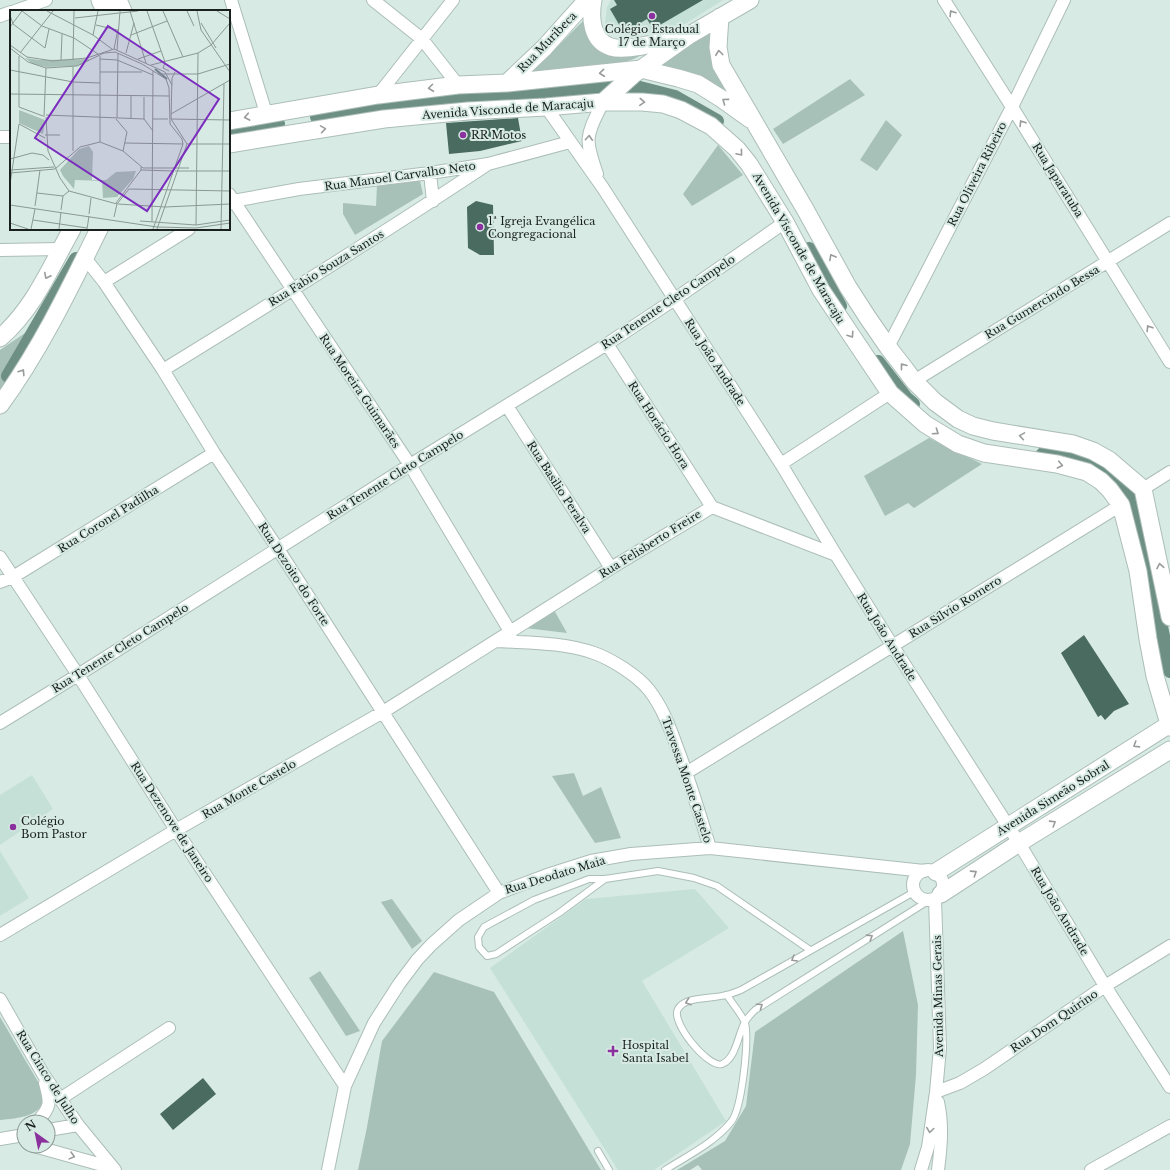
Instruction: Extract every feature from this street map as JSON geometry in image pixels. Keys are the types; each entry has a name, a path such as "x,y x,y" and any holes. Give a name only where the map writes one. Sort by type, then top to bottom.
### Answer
{"main road":[{"path":"100,0 105,10"},
{"path":"118,0 123,10"},
{"name":"Rua Muribeca","path":"507,83 544,48 587,0"},
{"path":"593,0 590,16 593,28 597,36 612,48 628,47 688,36"},
{"path":"608,98 638,71 688,36 750,0"},
{"path":"720,17 718,47 721,65 848,287 888,347 914,381 935,402 958,419 973,426 993,431 1073,444 1093,451 1109,460 1143,489 1170,618"},
{"path":"230,121 266,113 378,95 458,85 507,83 638,71 678,78 698,84 722,99 756,124"},
{"name":"Avenida Visconde de Maracaju","path":"230,144 384,119 468,111 546,107 608,98 663,104 681,110 711,126 737,149 749,164 785,222 821,290 890,393 925,424 958,444 984,453 1057,464 1087,472 1106,486 1121,505 1138,571 1155,676 1170,725"},
{"path":"294,109 295,134"},
{"path":"0,338 28,308 42,287 71,230"},
{"path":"0,405 24,368 98,230"},
{"name":"Avenida Simeão Sobral","path":"930,871 1008,827 1170,725"},
{"name":"Avenida Simeão Sobral","path":"935,898 1019,843 1170,750"}],"street":[{"path":"18,10 46,0"},
{"path":"231,0 266,113"},
{"path":"373,0 422,39 458,85"},
{"path":"378,95 453,0"},
{"name":"Rua Japaratuba","path":"944,0 1170,362"},
{"name":"Rua Oliveira Ribeiro","path":"888,347 1012,107 1064,0"},
{"path":"0,16 10,12"},
{"name":"Rua João Andrade","path":"603,188 591,156 588,139 591,126 608,98"},
{"name":"Rua João Andrade","path":"546,107 603,188 781,464 836,556 1019,843 1105,986 1170,1087"},
{"path":"0,137 10,138"},
{"name":"Rua Manoel Carvalho Neto","path":"230,200 299,189 430,173 488,164 570,142"},
{"name":"Rua Fabio Souza Santos","path":"163,370 293,290 433,201 488,164"},
{"name":"Rua Manoel Carvalho Neto","path":"430,173 433,201"},
{"name":"Rua Moreira Guimarães","path":"230,200 293,290 410,465 510,632"},
{"name":"Rua Tenente Cleto Campelo","path":"0,723 410,465 607,344 785,222"},
{"name":"Rua Gumercindo Bessa","path":"914,381 1170,223"},
{"path":"104,282 187,230"},
{"path":"0,250 61,249"},
{"name":"Rua Dezoito do Forte","path":"84,258 104,282 163,370 214,453 278,549 499,893"},
{"name":"Rua Horácio Hora","path":"607,344 712,506"},
{"path":"781,464 890,393"},
{"name":"Rua Basilio Peralva","path":"507,406 611,568"},
{"name":"Rua Coronel Padilha","path":"0,582 13,577 214,453"},
{"path":"1143,489 1170,472"},
{"name":"Rua Sílvio Romero","path":"686,773 1121,505"},
{"name":"Rua Felisberto Freire","path":"497,641 611,568 712,506 836,556"},
{"name":"Rua Dezenove de Janeiro","path":"0,557 78,675 176,830 345,1086"},
{"name":"Rua Monte Castelo","path":"0,935 176,830 383,712 497,641"},
{"name":"Travessa Monte Castelo","path":"497,641 543,644 575,648 594,653 607,659 637,678 648,688 665,714 710,848"},
{"name":"Rua Deodato Maia","path":"328,1170 345,1086 374,1023 399,984 417,960 431,945 459,920 499,893 547,875 591,861 631,854 710,848 930,871"},
{"path":"930,871 943,880 943,890 935,898 920,898 914,892 914,879 916,875 930,871"},
{"name":"Avenida Minas Gerais","path":"921,1170 928,1147 936,1092 940,1048 935,898"},
{"name":"Rua Dom Quirino","path":"936,1092 960,1083 984,1069 1105,986 1170,946"},
{"name":"Rua Cinco de Julho","path":"0,999 43,1074 78,1125 114,1169"},
{"path":"60,1099 169,1028"},
{"path":"43,1074 50,1101 45,1114"},
{"name":"Avenida Minas Gerais","path":"936,1092 941,1116 942,1146 938,1170"},
{"path":"56,1129 78,1125"},
{"path":"1091,1170 1170,1126"},
{"path":"56,1152 114,1169"}],"lane":[{"path":"605,879 553,917 496,954 487,956 479,947 478,937 484,927 534,900 589,880 658,871 694,878 717,886 810,950"},
{"path":"914,892 741,990 727,995 695,999 682,1004 676,1011 676,1014 683,1031 692,1044 716,1065 725,1062 735,1048 744,1023 755,1010 935,898"},
{"path":"664,1170 717,1137 732,1121 740,1098 746,1058 744,1023 727,995"},
{"path":"598,1151 609,1170"}],"shaded area":[{"name":"Colégio Estadual 17 de Março","path":"611,0 723,0 685,24 643,34 623,36 605,24 607,7"},
{"path":"587,17 589,30 641,55 631,60 601,67 520,73 546,58"},
{"path":"714,30 729,93 654,67"},
{"path":"850,79 865,95 783,144 773,129"},
{"path":"886,120 902,135 877,171 860,160"},
{"path":"718,145 743,175 692,206 683,194"},
{"path":"416,178 420,181 423,194 355,235 343,214 343,203 376,206 377,185"},
{"path":"31,329 5,374 10,378 0,393 0,350"},
{"path":"929,438 982,464 914,508 908,503 885,516 864,476"},
{"path":"554,610 567,633 525,628"},
{"path":"574,773 583,796 601,787 621,838 595,843 552,776"},
{"name":"Colégio Bom Pastor","path":"32,775 53,809 0,845 0,795"},
{"name":"Colégio Bom Pastor","path":"0,851 29,898 0,916"},
{"name":"Hospital Santa Isabel","path":"695,889 729,928 642,981 726,1121 654,1170 618,1170 490,968 586,899"},
{"path":"392,899 422,941 412,949 381,902"},
{"path":"903,931 918,1005 916,1075 910,1144 901,1170 702,1170 698,1165 690,1170 677,1170 725,1141 746,1106 755,1032"},
{"path":"320,971 360,1031 346,1036 309,978"},
{"path":"434,972 494,992 601,1170 358,1170 382,1041"},
{"path":"0,1017 44,1092 40,1107 32,1114 16,1114 16,1118 0,1120"}],"building":[{"path":"614,0 703,0 653,29 647,19 624,33 610,9 617,5"},
{"path":"518,118 522,141 480,151 449,154 446,123"},
{"name":"1ª Igreja Evangélica Congregacional","path":"476,201 493,205 494,255 480,255 468,248 467,207"},
{"path":"1084,635 1129,704 1114,711 1105,720 1101,715 1098,717 1061,653"},
{"path":"203,1078 216,1094 173,1130 160,1114"}],"waterway":[{"path":"317,117 512,95 596,88 636,87 675,97 717,121"},
{"path":"230,132 278,124"},
{"path":"809,249 840,306"},
{"path":"8,376 76,259"},
{"path":"878,362 906,398 913,404"},
{"path":"1043,454 1075,458 1112,471 1135,497 1170,671"}],"place":[{"name":"Colégio Estadual 17 de Março","path":"652,16"},
{"name":"RR Motos","path":"463,135"},
{"name":"1ª Igreja Evangélica Congregacional","path":"480,227"},
{"name":"Colégio Bom Pastor","path":"13,827"},
{"name":"Hospital Santa Isabel","path":"613,1051"}]}
